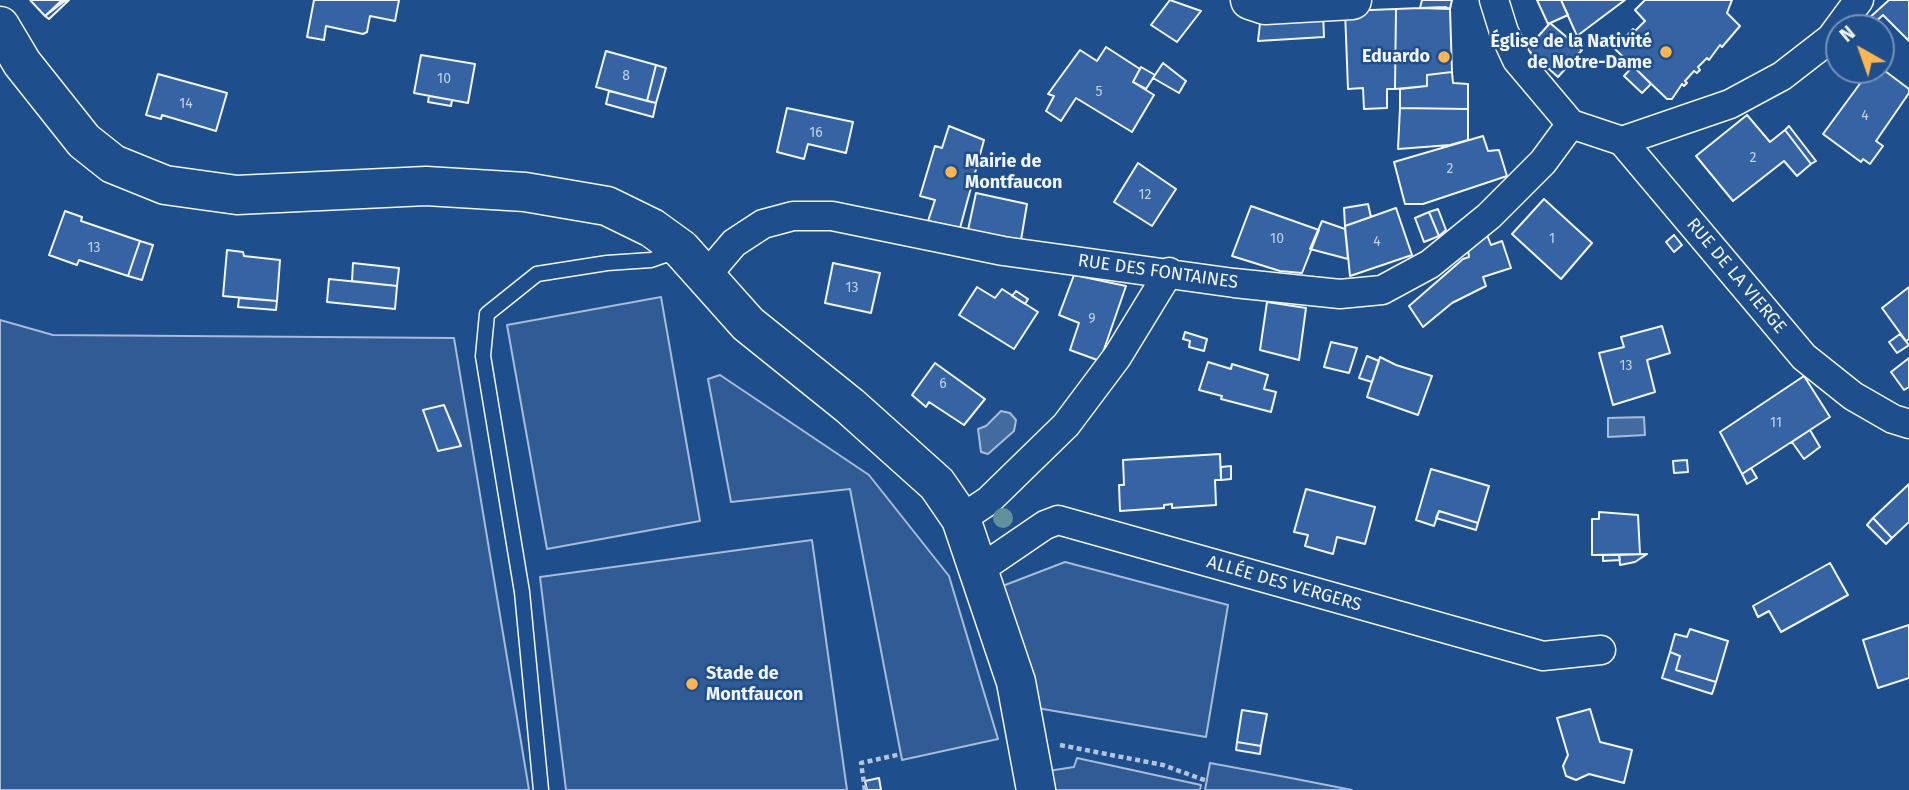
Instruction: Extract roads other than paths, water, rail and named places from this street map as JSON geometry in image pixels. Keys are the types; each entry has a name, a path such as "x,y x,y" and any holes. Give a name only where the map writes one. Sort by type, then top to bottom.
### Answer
{"street":[{"path":"1250,0 1265,5 1352,0"},
{"path":"1494,0 1504,32 1517,60 1571,124 1622,141 1730,104 1782,76 1831,38 1859,0"},
{"path":"0,26 22,62 84,141 113,164 165,185 237,195 426,186 525,192 607,206 652,228 693,262 748,324 850,406 937,484 961,519 1016,682 1036,790"},
{"name":"RUE DES FONTAINES","path":"693,262 734,243 763,224 793,216 832,216 1003,251 1340,294 1382,290 1430,264 1489,216 1543,162 1571,124"},
{"name":"RUE DE LA VIERGE","path":"1622,141 1804,357 1853,397 1893,419 1909,424"},
{"path":"961,519 988,501 1066,425 1117,357 1169,272"},
{"name":"ALLÉE DES VERGERS","path":"979,570 1045,525 1058,520 1543,656 1601,650"}],"lane":[{"path":"541,790 522,592 483,356 487,314 537,274 651,260 693,262"}],"place":[{"name":"Église de la Nativité de Notre-Dame","path":"1666,52"},
{"name":"Eduardo","path":"1444,57"},
{"name":"Mairie de Montfaucon","path":"951,172"},
{"name":"Stade de Montfaucon","path":"692,684"}]}
